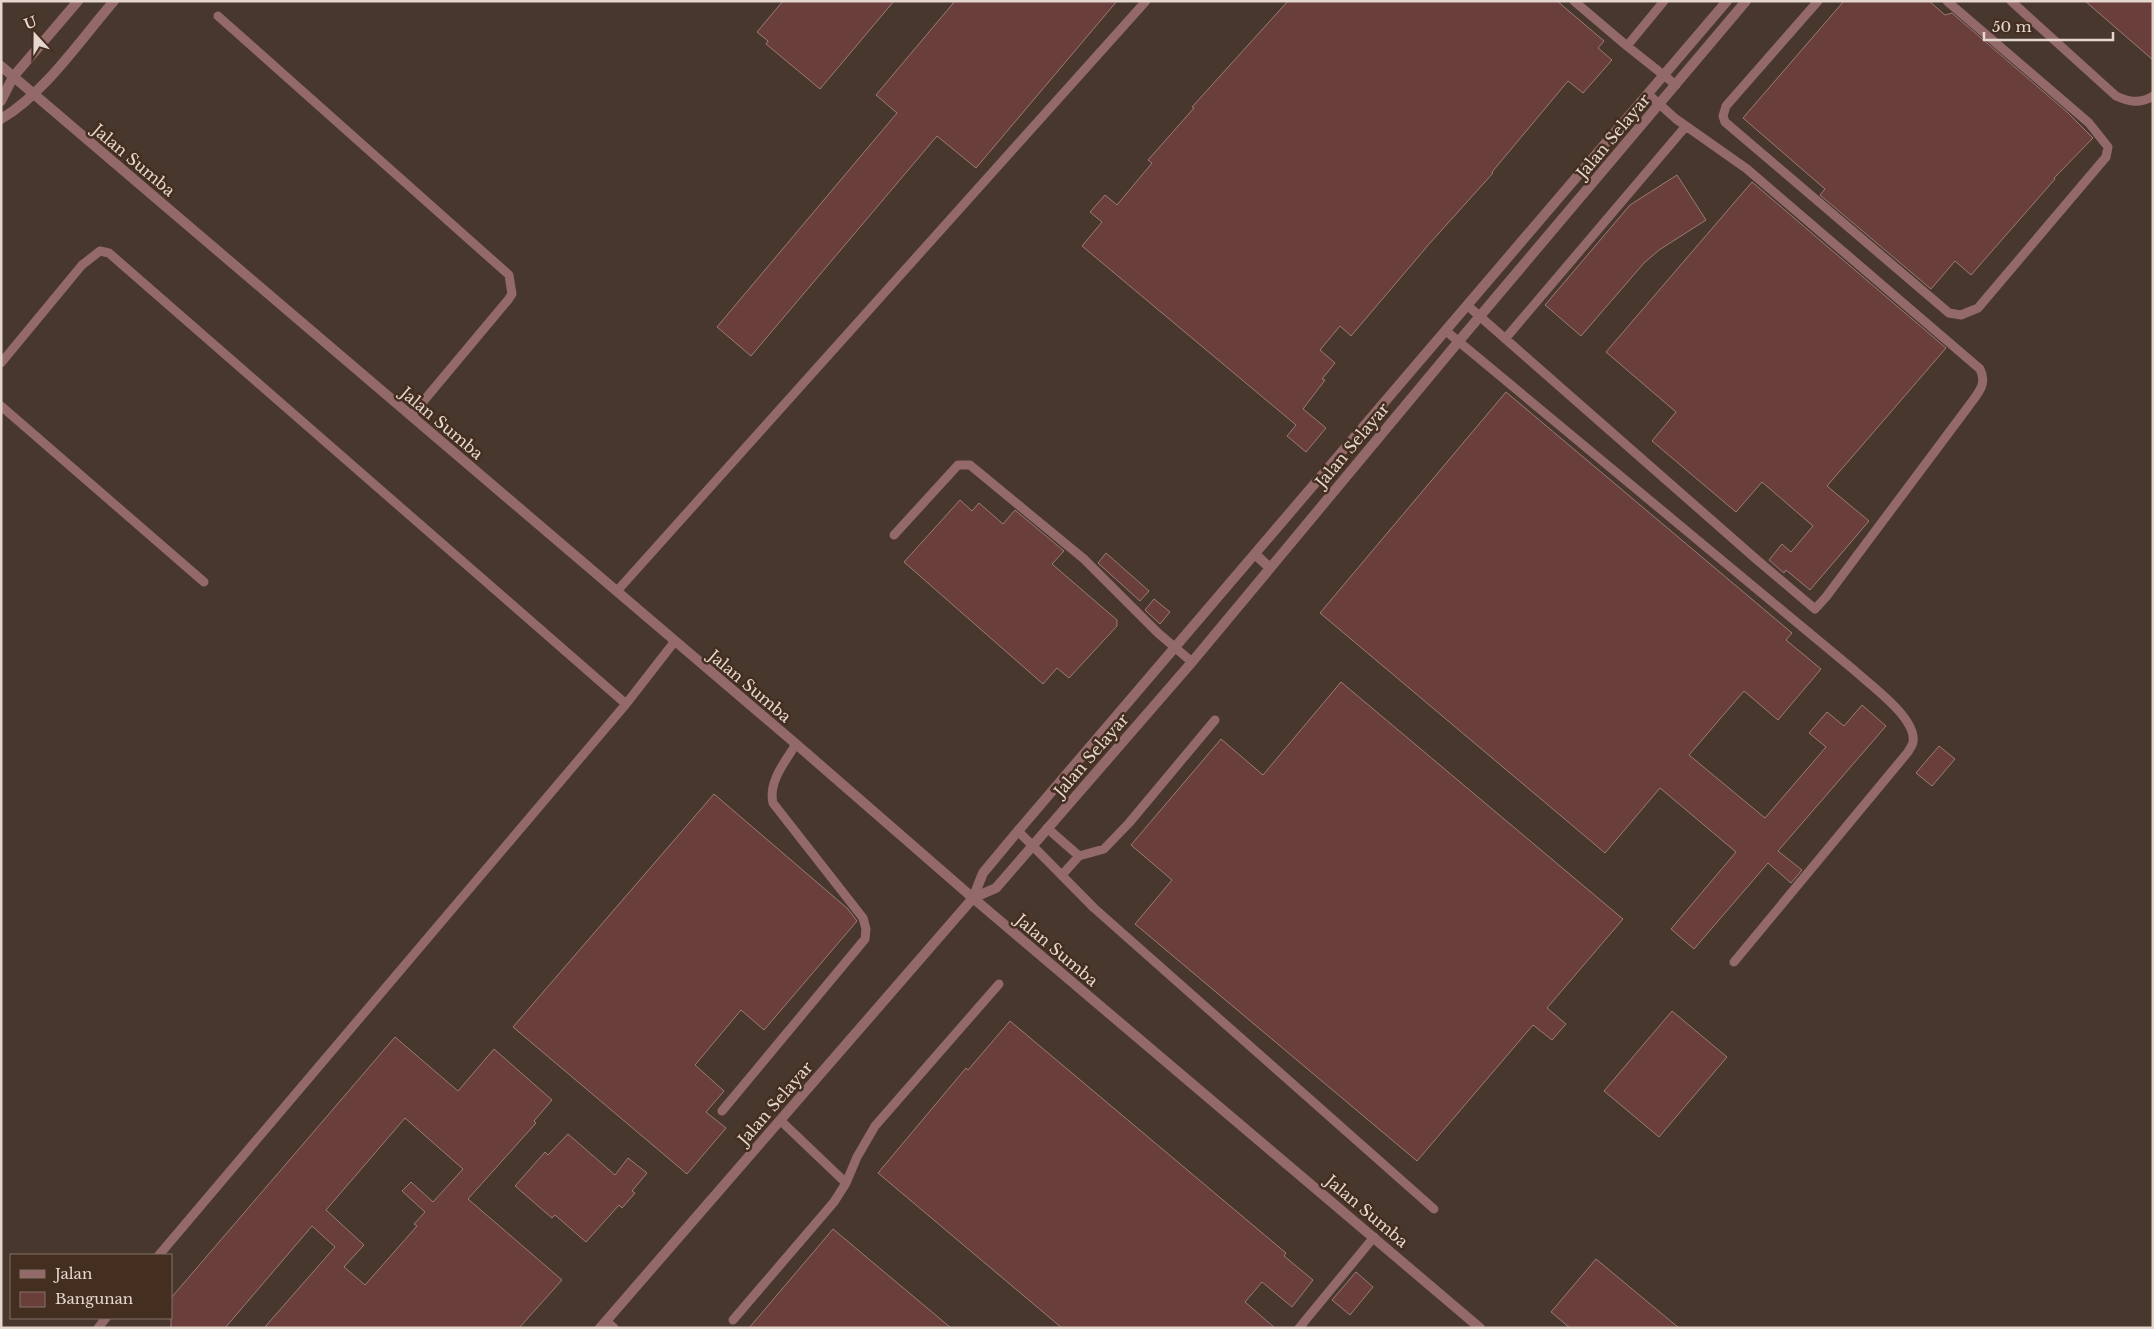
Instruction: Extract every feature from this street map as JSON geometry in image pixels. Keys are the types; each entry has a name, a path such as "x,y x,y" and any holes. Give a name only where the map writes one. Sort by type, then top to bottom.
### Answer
{"street":[{"path":"1,101 13,77 78,1"},
{"path":"1,119 19,109 34,95 114,1"},
{"name":"Jalan Selayar","path":"606,1325 780,1120 973,898 983,873 1018,831 1727,1"},
{"name":"Jalan Selayar","path":"973,898 996,888 1031,845 1192,662 1269,567 1746,1"},
{"name":"Jalan Sumba","path":"1,66 796,744 973,898 1374,1236 1480,1328"},
{"path":"1520,244 1533,254"},
{"path":"1358,434 1371,446"},
{"path":"1255,554 1269,567"}],"lane":[{"path":"616,591 1146,1"},
{"path":"1574,1 1676,85"},
{"path":"1627,46 1664,1"},
{"path":"1818,1 1726,106 1723,116 1725,122 1949,313 1962,315 1978,308 2106,157 2108,147 2089,123 1947,1"},
{"path":"2011,1 2116,96 2127,102 2137,102 2153,96"},
{"path":"218,16 509,275 512,294 508,300 411,416"},
{"path":"1468,306 1815,609 1826,597 1968,407 1982,385 1984,377 1980,369 1924,319 1747,169 1686,126 1648,94"},
{"path":"1504,338 1686,126"},
{"path":"1,363 82,265 100,251 109,253 626,704"},
{"path":"1446,331 1854,670 1904,716 1912,730 1914,742 1908,752 1734,962"},
{"path":"1,406 204,582"},
{"path":"894,535 958,465 970,465 1084,559 1192,662"},
{"path":"160,1254 626,704 675,641"},
{"path":"1062,875 1080,856 1104,849 1129,823 1215,720"},
{"path":"722,1111 865,938 866,929 863,918 774,803 771,795 776,778 796,744"},
{"path":"1047,828 1080,856"},
{"path":"1018,831 1105,919 1434,1209"},
{"path":"733,1320 834,1202 846,1183 857,1157 875,1126 999,984"},
{"path":"780,1120 846,1183"},
{"path":"1299,1328 1374,1236"}],"shaded area":[{"path":"1,1 2153,1 2153,1328 1,1328"}],"building":[{"path":"783,1 894,1 820,89 766,44 768,41 757,32"},
{"path":"955,1 1117,1 976,168 937,136 751,356 717,327 897,113 876,95"},
{"path":"1288,1 1557,1 1604,41 1598,48 1612,60 1583,93 1568,81 1493,173 1430,243 1351,336 1340,326 1320,350 1335,363 1322,379 1325,380 1303,409 1326,428 1306,452 1287,436 1296,425 1082,246 1102,222 1090,212 1105,195 1117,205 1152,163 1148,160 1194,108 1192,107"},
{"path":"1844,1 1929,1 1945,15 1952,13 2067,112 2093,138 2054,178 1971,275 1955,261 1931,289 1820,195 1825,189 1743,118"},
{"path":"2085,1 2153,1 2153,60"},
{"path":"1677,175 1706,220 1659,250 1644,263 1581,336 1545,305 1630,205"},
{"path":"1752,182 1946,348 1827,486 1869,521 1810,590 1786,570 1784,573 1769,560 1782,544 1791,552 1813,526 1762,482 1736,512 1652,441 1676,412 1606,352"},
{"path":"1506,392 1792,633 1786,640 1821,669 1778,720 1744,691 1689,755 1765,818 1826,747 1809,733 1827,712 1844,726 1862,705 1886,726 1778,851 1802,870 1791,883 1768,863 1694,949 1671,929 1736,852 1660,788 1605,853 1320,613"},
{"path":"960,500 972,511 979,503 1003,524 1015,510 1064,551 1052,564 1117,620 1117,626 1069,678 1057,668 1043,684 904,562"},
{"path":"1106,553 1149,591 1140,601 1098,563"},
{"path":"1154,599 1170,612 1160,624 1145,610"},
{"path":"1341,682 1623,919 1547,1008 1566,1024 1552,1040 1533,1025 1417,1161 1135,924 1172,880 1131,845 1221,739 1263,775"},
{"path":"1939,746 1955,759 1932,786 1916,773"},
{"path":"714,794 848,909 857,921 764,1030 741,1010 695,1065 724,1091 706,1112 726,1128 687,1174 513,1027"},
{"path":"1672,1011 1727,1057 1659,1137 1604,1091"},
{"path":"1010,1021 1286,1253 1284,1256 1313,1280 1292,1307 1262,1282 1245,1302 1275,1328 1062,1328 878,1173 966,1068 968,1070"},
{"path":"395,1037 458,1091 494,1049 552,1100 534,1121 536,1123 468,1199 562,1280 519,1328 264,1328 335,1247 312,1226 225,1328 171,1328 172,1297","holes":["405,1118 463,1169 433,1202 411,1182 402,1191 425,1212 414,1224 417,1226 365,1285 344,1267 364,1245 326,1210"]},
{"path":"568,1134 615,1175 628,1158 647,1173 632,1191 635,1193 622,1208 619,1205 586,1242 555,1215 552,1218 515,1186 545,1152 548,1155"},
{"path":"833,1229 951,1328 749,1328"},
{"path":"1596,1259 1679,1328 1570,1328 1551,1312"},
{"path":"1356,1272 1373,1287 1350,1315 1332,1300"}]}
